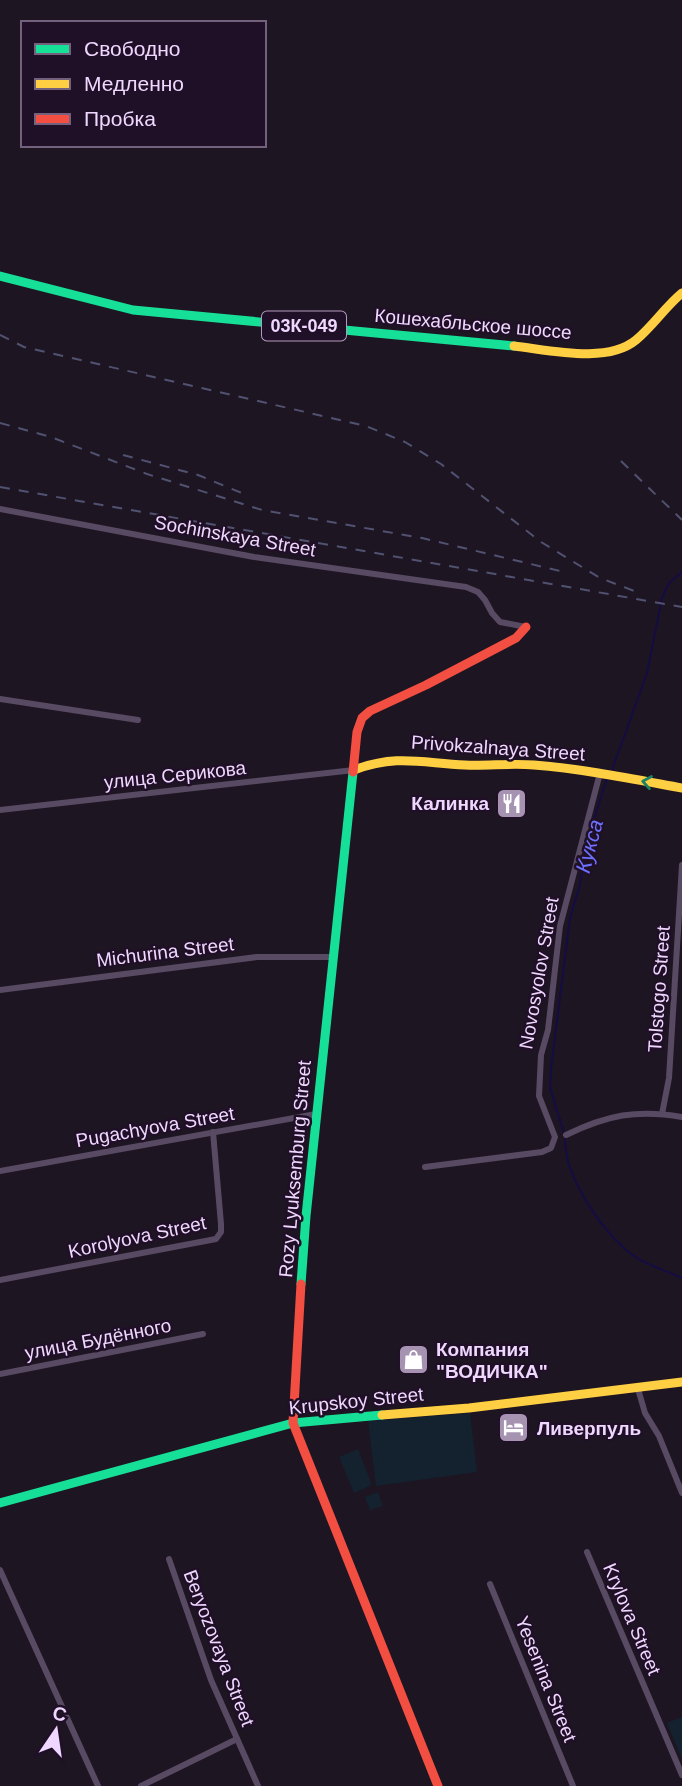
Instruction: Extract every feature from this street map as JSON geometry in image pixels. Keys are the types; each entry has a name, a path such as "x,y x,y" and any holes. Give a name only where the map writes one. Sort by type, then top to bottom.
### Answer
{"street":[{"name":"Кошехабльское шоссе","path":"0,276 133,310 586,353 613,352 633,342 671,300 682,292"},
{"name":"Sochinskaya Street","path":"0,509 254,557 466,587 478,592 500,622 526,627"},
{"name":"Rozy Lyuksemburg Street","path":"438,1786 293,1423 305,1230 357,732 362,719 370,710 426,685 516,638 526,627"},
{"path":"0,699 138,720"},
{"name":"Privokzalnaya Street","path":"354,771 374,761 393,758 461,765 531,765 606,774 682,788"},
{"name":"улица Серикова","path":"0,810 354,771"},
{"name":"Novosyolov Street","path":"425,1167 551,1149 555,1137 540,1096 541,1055 548,1030 560,926 606,774"},
{"name":"Tolstogo Street","path":"662,1114 669,1078 682,865"},
{"name":"Michurina Street","path":"0,990 257,957 334,957"},
{"name":"Pugachyova Street","path":"0,1171 316,1114"},
{"path":"566,1135 610,1116 662,1114 682,1117"},
{"name":"Korolyova Street","path":"0,1280 216,1239 221,1232 221,1224 213,1132"},
{"name":"улица Будённого","path":"0,1374 202,1334"},
{"name":"Krupskoy Street","path":"0,1503 293,1423 469,1408 682,1382"},
{"path":"638,1388 645,1413 659,1436 682,1493"},
{"name":"Krylova Street","path":"587,1552 682,1775"},
{"name":"Beryozovaya Street","path":"169,1559 211,1680 258,1786"},
{"path":"0,1570 98,1786"},
{"name":"Yesenina Street","path":"490,1584 573,1786"},
{"path":"141,1786 237,1739"}],"shaded area":[{"path":"470,1413 477,1472 376,1486 368,1421"},
{"path":"358,1449 372,1485 354,1493 339,1457"},
{"path":"378,1492 383,1506 370,1510 365,1497"},
{"path":"682,1717 682,1759 667,1723"}],"waterway":[{"name":"Кукса","path":"612,770 647,673 662,598 669,583 682,572"},
{"name":"Кукса","path":"564,1133 550,1088 551,1069 570,918 592,826 607,778"},
{"name":"Кукса","path":"565,1139 566,1154 579,1188 612,1236 637,1258 682,1278"}],"railway":[{"path":"0,335 24,347 366,426 405,442 441,464 541,542 600,578 637,592"},
{"path":"0,423 51,437 147,474 262,510 422,538 564,572"},
{"path":"123,455 198,475 249,496"},
{"path":"621,461 682,520"},
{"path":"0,487 682,607"}],"traffic: fast":[{"path":"0,276 133,310 514,346"},
{"path":"301,1284 353,772"},
{"path":"0,1503 293,1423 382,1415"}],"traffic: slow":[{"path":"514,346 578,354 610,352 636,340 682,293"},
{"path":"354,770 396,761 465,765 525,764 682,788"},
{"path":"382,1415 469,1408 682,1382"}],"traffic: jam":[{"path":"353,772 357,732 362,718 370,711 516,638 526,627"},
{"path":"301,1284 293,1423 438,1786"}],"place":[{"name":"Калинка","path":"512,803"},
{"name":"Компания \"ВОДИЧКА\"","path":"413,1360"},
{"name":"Ливерпуль","path":"514,1428"}]}
